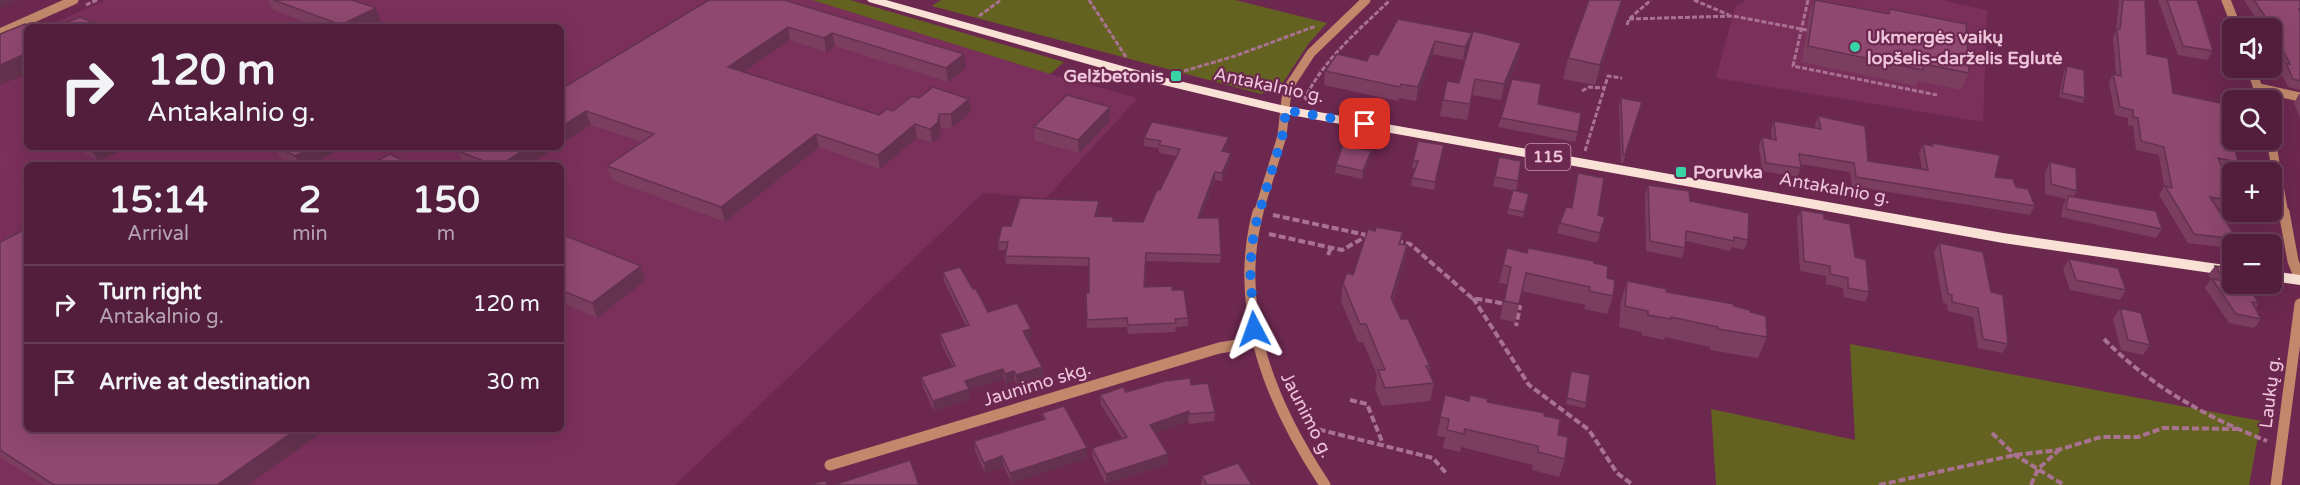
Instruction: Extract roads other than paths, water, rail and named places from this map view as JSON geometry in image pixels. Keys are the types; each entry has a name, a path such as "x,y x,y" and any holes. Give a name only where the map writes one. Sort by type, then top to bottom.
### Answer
{"main road":[{"name":"Antakalnio g.","path":"873,0 1139,75 1285,110 2003,238 2222,269"},
{"path":"2282,277 2300,279"}],"street":[{"path":"0,33 74,0"},
{"name":"Jaunimo g.","path":"1325,485 1308,462 1271,390 1256,342 1250,267 1258,212 1285,127 1287,92 1299,70 1315,50 1366,0"},
{"path":"2226,0 2233,18"},
{"path":"2255,78 2259,88 2300,97"},
{"path":"2273,150 2293,261 2300,279"},
{"name":"Laukų g.","path":"2276,485 2300,304"},
{"name":"Jaunimo skg.","path":"830,465 1219,348 1256,342"}],"place":[{"name":"Ukmergės vaikų lopšelis-darželis Eglutė","path":"1855,47"},
{"name":"Gelžbetonis","path":"1176,76"},
{"name":"Poruvka","path":"1681,172"}]}
